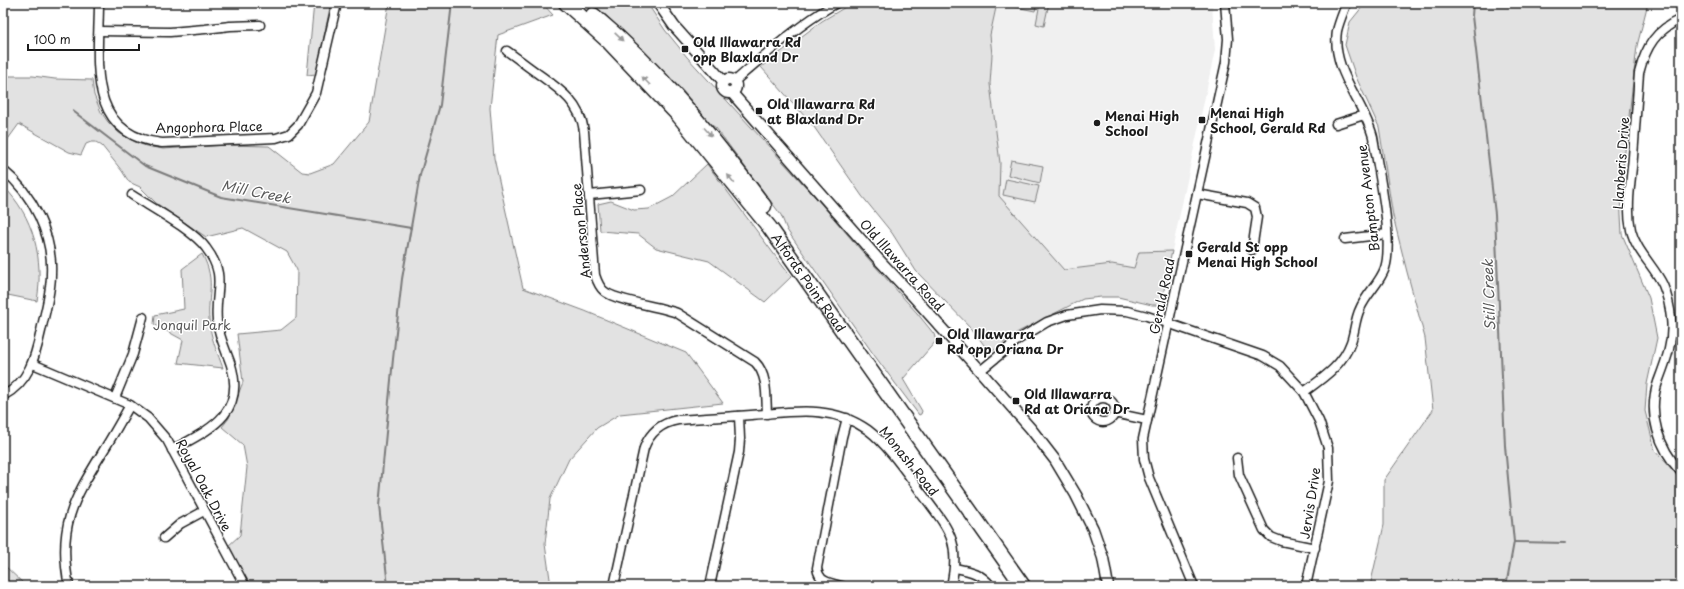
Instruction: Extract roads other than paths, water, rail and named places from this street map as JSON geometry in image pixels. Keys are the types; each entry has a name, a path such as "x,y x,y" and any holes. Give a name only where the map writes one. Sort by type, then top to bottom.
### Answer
{"highway":[{"name":"Alfords Point Road","path":"566,3 608,41 679,116 770,228 1023,586"},
{"name":"Alfords Point Road","path":"578,3 627,45 659,78 716,142 768,211 1032,586"}],"street":[{"name":"Angophora Place","path":"99,3 98,73 101,93 109,113 128,131 145,140 162,143 276,138 289,134 298,125 316,93 337,3"},
{"path":"658,3 674,26 723,81"},
{"path":"735,81 785,40 827,8 837,3"},
{"name":"Gerald Road","path":"1194,586 1149,478 1144,459 1143,439 1226,62 1228,39 1225,3"},
{"name":"Bampton Avenue","path":"1304,392 1335,367 1348,349 1359,310 1367,295 1378,282 1386,266 1388,256 1387,234 1373,137 1345,76 1337,50 1337,31 1346,5"},
{"name":"Llanberis Drive","path":"1681,19 1668,25 1658,34 1648,47 1639,73 1629,208 1632,231 1637,245 1662,285 1669,306 1672,328 1670,348 1658,383 1654,408 1661,444 1681,472"},
{"path":"99,31 176,31 260,25"},
{"name":"Anderson Place","path":"507,51 567,95 577,109 584,131 595,275 599,286 614,297 656,306 677,314 755,362 764,376 767,414"},
{"path":"729,78 735,81 736,88 732,93 726,92 722,89 721,85 723,81 729,78"},
{"name":"Old Illawarra Road","path":"732,93 878,260 911,294 1031,429 1055,460 1073,489 1093,529 1103,558 1108,586"},
{"path":"1336,124 1364,115"},
{"path":"3,170 22,188 35,209 44,230 50,253 52,275 33,364 16,388 3,396"},
{"path":"589,195 641,190"},
{"path":"1197,194 1248,204 1254,208 1258,217 1252,250"},
{"path":"132,195 200,241 214,259 219,279 217,319 221,340 232,371 234,386 230,402 223,417 214,427 172,450"},
{"path":"1345,239 1387,234"},
{"name":"Jervis Drive","path":"980,372 992,360 1029,332 1047,322 1067,314 1100,310 1119,310 1147,316 1263,356 1280,366 1304,392 1319,421 1325,436 1329,466 1329,481 1306,586"},
{"path":"115,398 133,354 143,317"},
{"name":"Royal Oak Drive","path":"33,364 130,405 153,423 164,436 172,450 245,586"},
{"path":"69,586 65,565 65,544 72,508 82,485 130,405"},
{"name":"Monash Road","path":"614,586 644,448 649,437 661,425 672,421 816,411 832,413 847,418 869,431 879,440 926,499 951,536 955,556 955,568 951,586"},
{"path":"1114,413 1147,420"},
{"path":"710,586 739,452 739,416"},
{"path":"842,586 827,582 819,577 817,563 847,418"},
{"path":"1237,458 1239,475 1264,530 1271,537 1281,541 1315,548"},
{"path":"164,538 180,524 204,511"},
{"path":"955,568 977,573 982,576 991,586"}],"waterway":[{"path":"388,586 379,506 393,359 402,279 420,175 440,105 452,3"},
{"name":"Still Creek","path":"1473,3 1472,16 1495,214 1505,446 1514,542 1506,586"},
{"name":"Mill Creek","path":"73,111 145,166 221,197 411,228"},
{"path":"1514,542 1565,543"}],"place":[{"name":"Old Illawarra Rd opp Blaxland Dr","path":"685,49"},
{"name":"Old Illawarra Rd at Blaxland Dr","path":"759,111"},
{"name":"Menai High School, Gerald Rd","path":"1202,120"},
{"name":"Menai High School","path":"1097,123"},
{"name":"Gerald St opp Menai High School","path":"1189,254"},
{"name":"Old Illawarra Rd opp Oriana Dr","path":"939,341"},
{"name":"Old Illawarra Rd at Oriana Dr","path":"1016,401"}],"park label":[{"name":"Jonquil Park","path":"192,325"}]}
